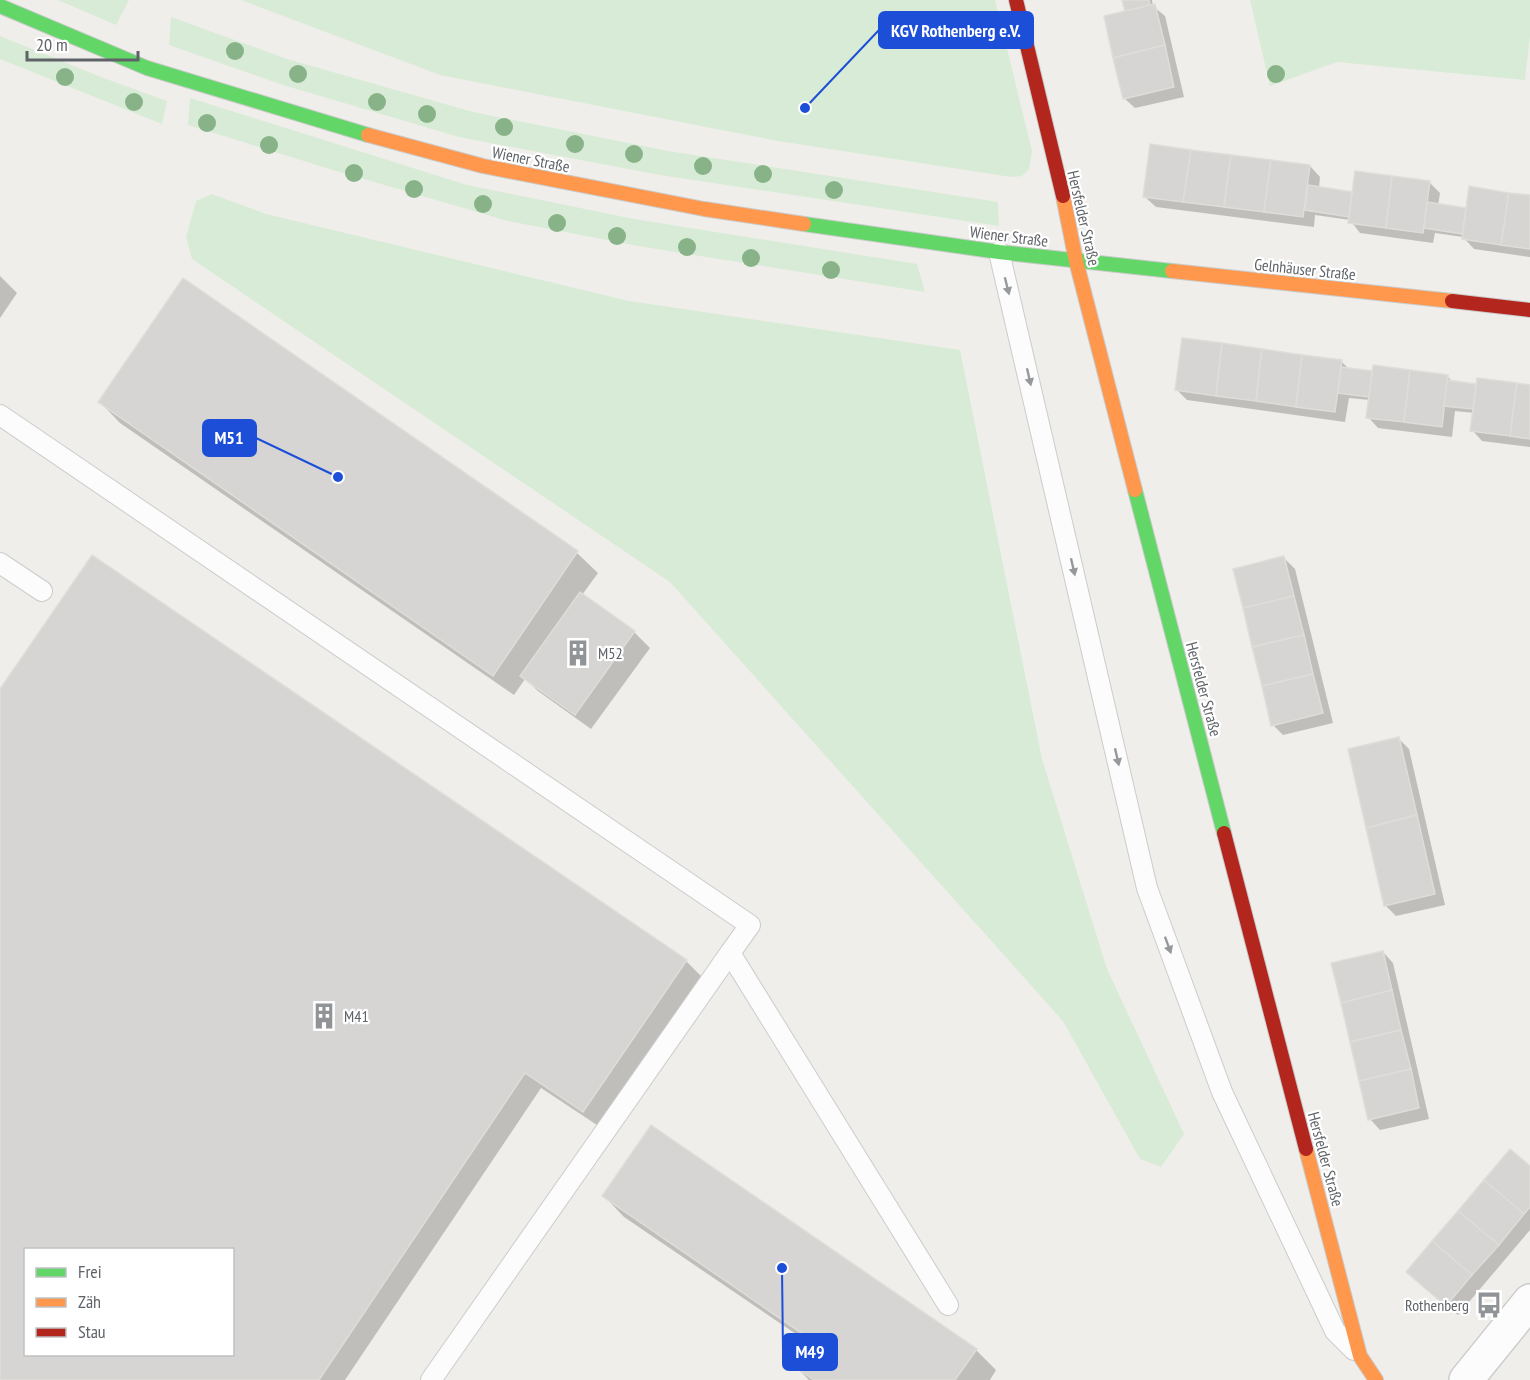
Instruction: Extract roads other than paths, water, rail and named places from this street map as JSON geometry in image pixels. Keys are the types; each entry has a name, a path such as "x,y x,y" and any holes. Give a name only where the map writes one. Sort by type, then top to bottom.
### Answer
{"main road":[{"name":"Hersfelder Straße","path":"1016,0 1076,261 1360,1356 1376,1380"},
{"name":"Wiener Straße","path":"0,6 147,68 340,127 483,166 704,209 1076,261"},
{"name":"Gelnhäuser Straße","path":"1076,261 1530,310"}],"street":[{"path":"1466,1380 1528,1306"}],"lane":[{"path":"999,252 1147,888 1222,1092 1335,1331 1360,1356"},
{"path":"3,424 750,925 431,1380"},
{"path":"0,563 42,591"},
{"path":"730,953 948,1305"}],"place":[{"name":"KGV Rothenberg e.V.","path":"805,108"},
{"name":"M51","path":"338,477"},
{"name":"M52","path":"578,653"},
{"name":"M41","path":"324,1016"},
{"name":"M49","path":"782,1268"},
{"name":"Rothenberg","path":"1489,1305"}]}
